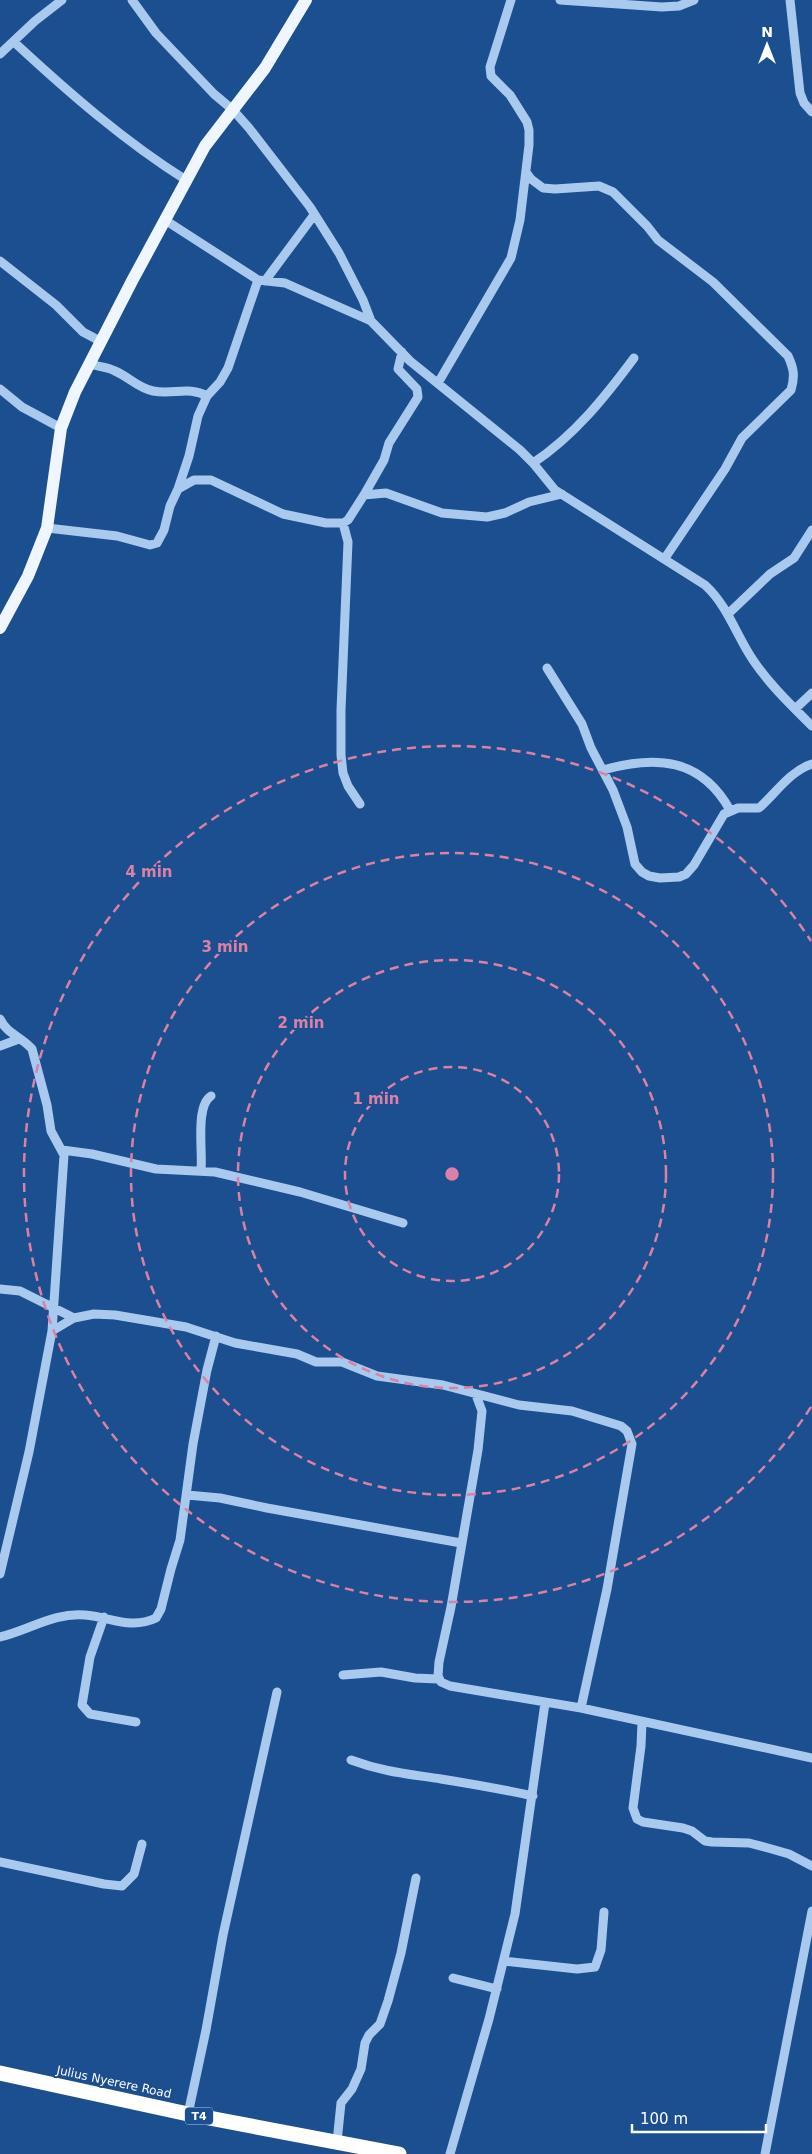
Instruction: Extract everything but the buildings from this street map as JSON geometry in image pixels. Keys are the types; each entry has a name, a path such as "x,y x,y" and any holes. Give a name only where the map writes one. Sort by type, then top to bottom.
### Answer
{"highway":[{"name":"Julius Nyerere Road","path":"0,2073 188,2114 399,2154"}],"main road":[{"path":"0,628 28,576 48,528 61,428 89,363 205,146 265,68 306,0"}],"street":[{"path":"0,54 35,21 62,0"},
{"path":"132,0 156,33 214,94 250,128 314,215 355,284 371,321"},
{"path":"438,383 511,258 520,220 529,145 527,122 510,95 495,82 490,71 491,61 511,0"},
{"path":"560,0 662,7 679,6 694,0"},
{"path":"790,0 800,93 804,103 812,112"},
{"path":"14,42 72,96 152,159 186,180"},
{"path":"526,172 531,179 543,188 599,186 613,192 647,226 658,240 713,282 788,356 794,370 791,390 742,438 725,469 665,558"},
{"path":"48,528 117,536 150,545 158,543 189,456 195,423 207,396 220,382 228,368 261,280 314,215"},
{"path":"165,220 261,280 285,283 371,321 402,352 533,463 555,490 625,536 665,558 706,585 715,594 728,614 752,659 812,726"},
{"path":"0,261 56,305 83,332 100,341"},
{"path":"178,489 194,480 211,480 283,514 326,523 343,523 348,520 384,460 389,443 418,397 418,389 398,369 402,352"},
{"path":"533,463 550,452 572,432 616,382 634,358"},
{"path":"89,363 114,370 136,385 148,390 168,392 187,389 207,396"},
{"path":"0,389 22,407 61,428"},
{"path":"364,495 386,493 442,513 486,516 505,513 529,502 562,494"},
{"path":"343,523 347,532 348,542 341,755 343,773 348,786 360,804"},
{"path":"728,614 770,574 794,558 812,530"},
{"path":"547,668 582,724 591,748 622,812 635,864 649,876 679,878 686,874 694,866 718,822 730,810 760,808 783,784 800,770 812,764"},
{"path":"795,709 812,693"},
{"path":"603,770 626,763 660,762 682,765 693,770 717,789 730,810"},
{"path":"0,1020 8,1032 32,1049 47,1105 51,1131 56,1143 62,1150 64,1164 52,1331 29,1452 0,1570"},
{"path":"0,1046 19,1039"},
{"path":"201,1170 202,1117 206,1100 211,1096"},
{"path":"62,1150 92,1154 156,1169 201,1170 300,1192 403,1222"},
{"path":"0,1289 20,1291 74,1318"},
{"path":"52,1331 74,1318 94,1314 115,1315 186,1327 249,1346 297,1354 322,1363 342,1362 377,1376 443,1385 519,1405 572,1411 621,1426 631,1438 632,1444 624,1495 582,1708"},
{"path":"0,1637 70,1614 104,1617 121,1623 137,1624 156,1618 162,1609 171,1568 180,1540 197,1422 216,1336"},
{"path":"438,1679 478,1450 482,1411 476,1395"},
{"path":"187,1495 220,1498 461,1543"},
{"path":"104,1617 90,1657 82,1705 90,1714 136,1722"},
{"path":"343,1675 381,1672 415,1678 438,1679 450,1686 582,1708 812,1758"},
{"path":"188,2114 206,2030 223,1935 277,1692"},
{"path":"450,2154 497,1989 515,1914 545,1703"},
{"path":"642,1722 641,1746 633,1802 637,1819 643,1822 692,1831 706,1841 749,1843 768,1848 789,1854 812,1866"},
{"path":"351,1760 371,1768 399,1774 453,1781 532,1796"},
{"path":"0,1862 104,1884 122,1886 134,1874 142,1844"},
{"path":"337,2142 340,2103 352,2088 361,2070 365,2043 369,2035 380,2024 388,2001 401,1953 416,1878"},
{"path":"765,2154 812,1911"},
{"path":"504,1961 568,1969 595,1967 601,1950 604,1912"},
{"path":"453,1978 497,1989"}]}
